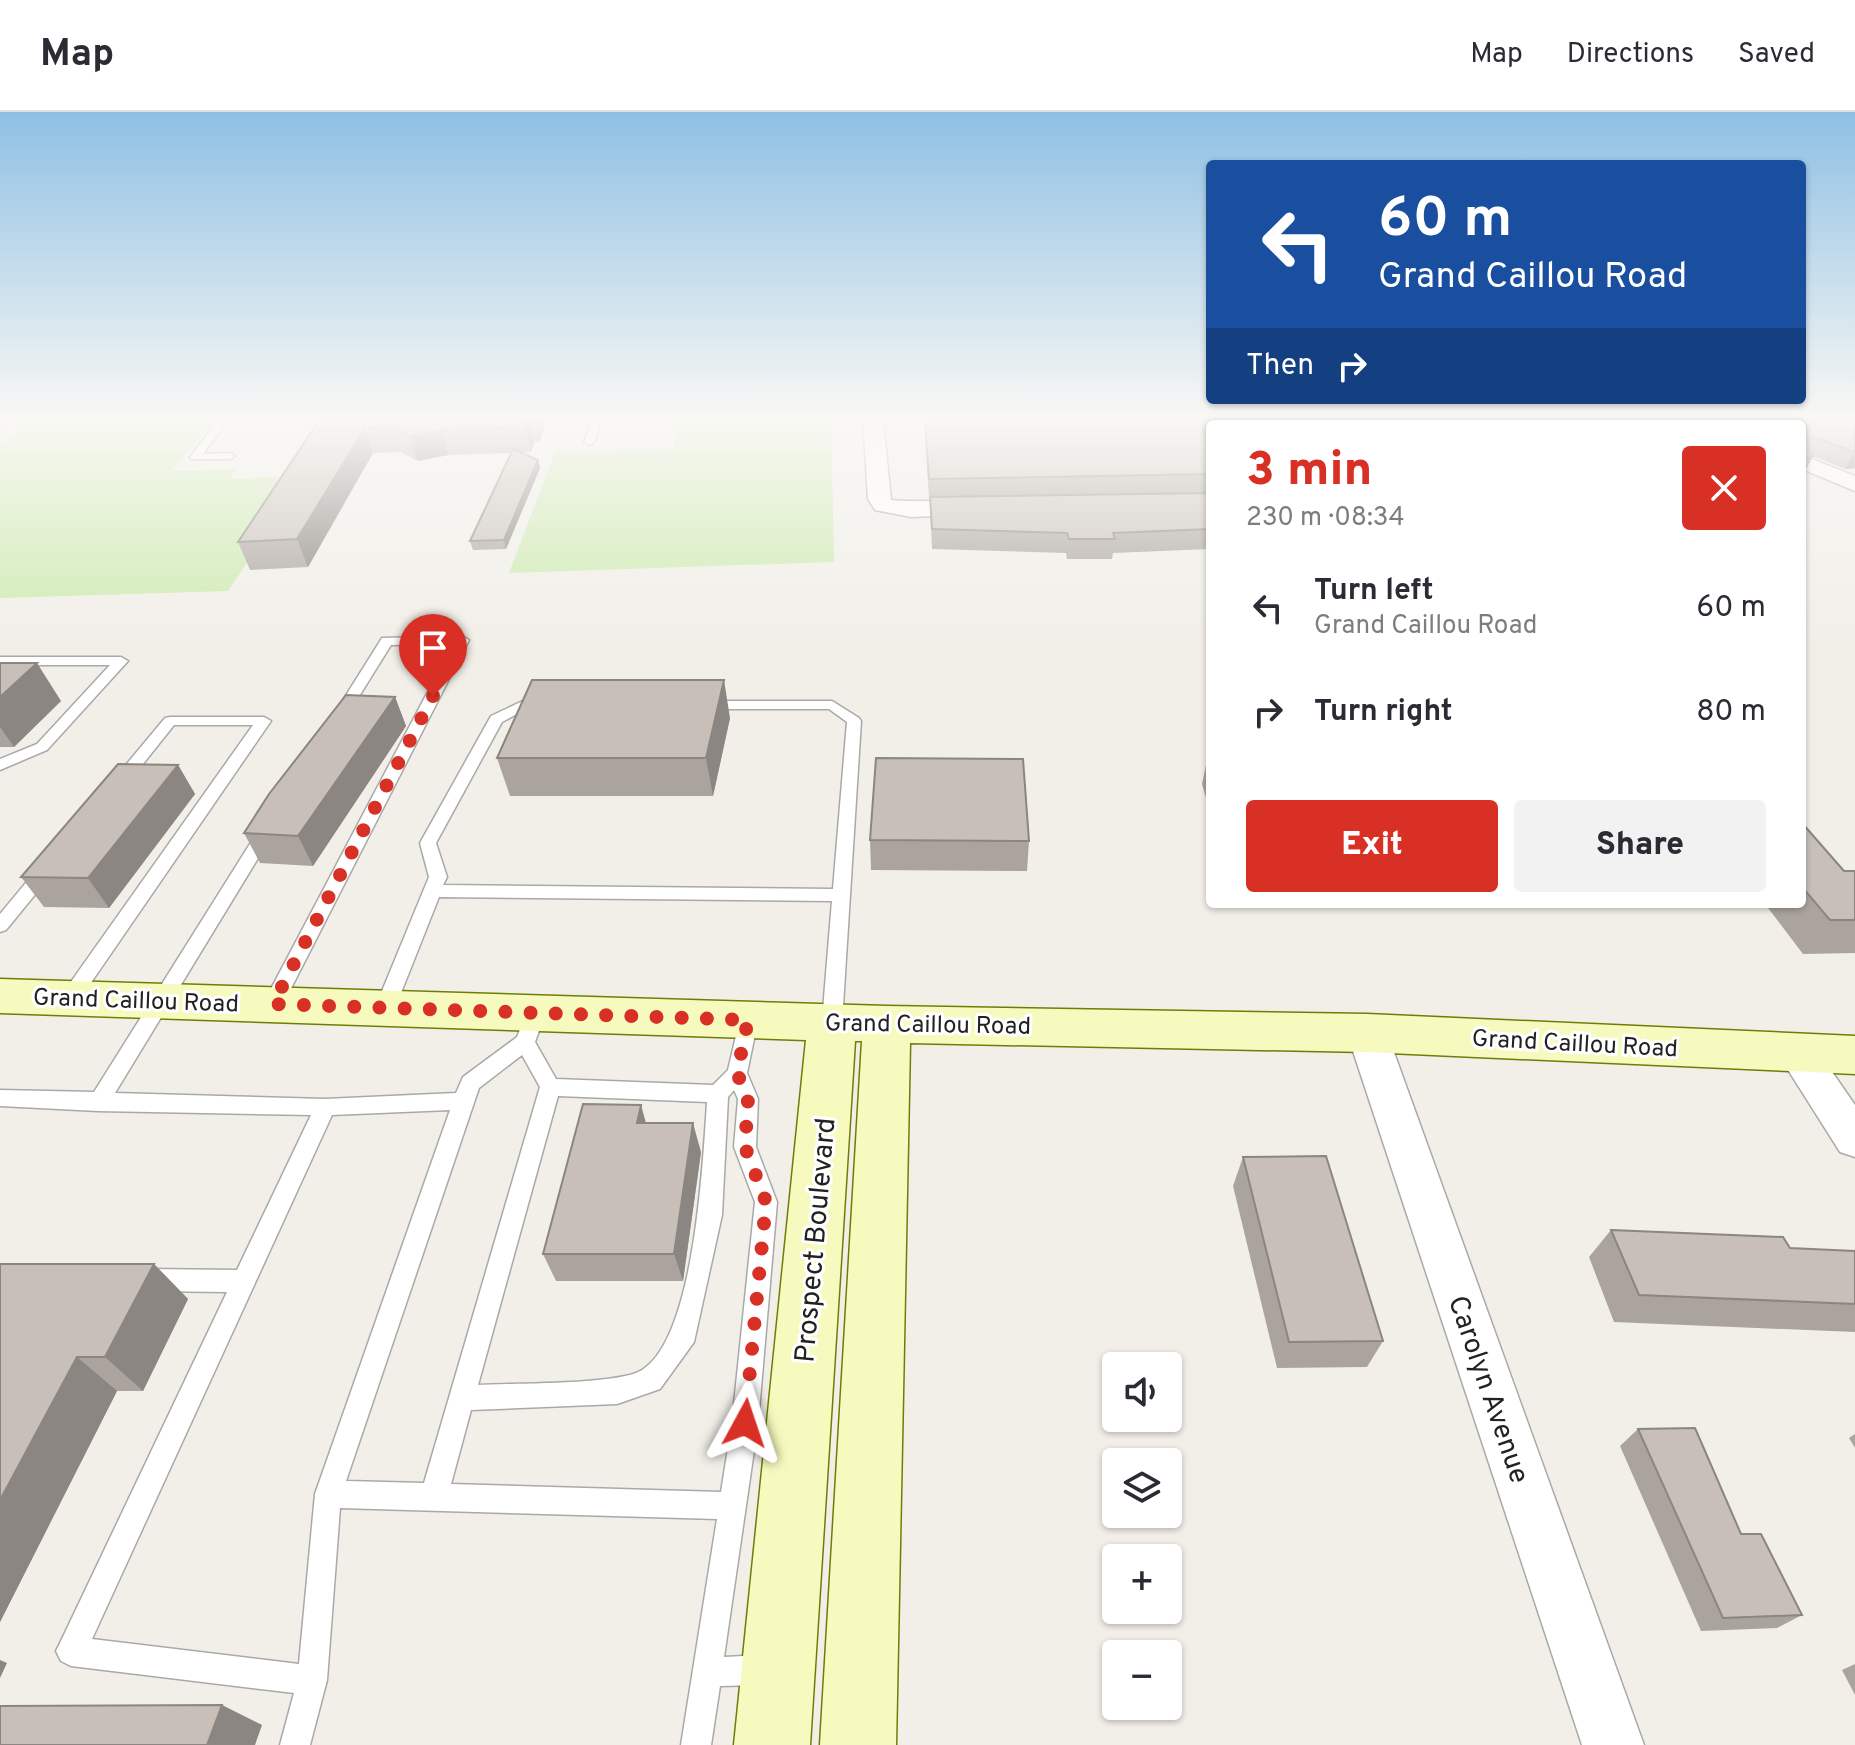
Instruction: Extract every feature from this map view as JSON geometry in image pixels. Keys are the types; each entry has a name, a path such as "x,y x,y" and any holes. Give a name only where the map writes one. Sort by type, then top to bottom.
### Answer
{"main road":[{"name":"Grand Caillou Road","path":"0,996 385,1008 530,1028 748,1020 1367,1033 1855,1055"},
{"name":"Prospect Boulevard","path":"772,1745 778,1670 791,1200 860,1023"},
{"path":"858,1745 860,1023"}],"street":[{"path":"879,495 883,505 901,509 1005,508"},
{"name":"Carolyn Avenue","path":"1367,1033 1613,1745"},
{"path":"1798,1054 1855,1139"}],"lane":[{"path":"273,1004 462,640 387,641 328,735"},
{"path":"0,661 121,661 42,747 0,765"},
{"path":"385,1008 438,877 428,843 496,719 525,704 556,704"},
{"path":"679,705 832,705 854,721 841,895 860,1023"},
{"path":"70,998 264,721 170,721 110,793"},
{"path":"98,1103 277,815"},
{"path":"0,926 60,854"},
{"path":"432,891 841,895"},
{"path":"463,1398 617,1391 651,1380 682,1342 711,1215 718,1094 737,1073 748,1020"},
{"path":"295,1745 312,1680 328,1494 470,1083 530,1028 550,1087 433,1499"},
{"path":"696,1745 745,1423 791,1200 745,1147 748,1099 737,1073"},
{"path":"550,1087 718,1094"},
{"path":"0,1098 325,1107 464,1101"},
{"path":"312,1680 71,1651 325,1107"},
{"path":"125,1279 244,1281"},
{"path":"328,1494 732,1506"},
{"path":"706,1672 778,1670"}],"green space":[{"path":"0,495 292,495 228,591 0,598"},
{"path":"539,495 833,495 834,562 509,573"}],"building":[{"path":"269,495 324,495 297,539 238,542"},
{"path":"491,495 523,495 504,540 470,541"},
{"path":"1206,495 1206,529 1113,533 1115,539 1069,539 1067,533 932,529 930,497"},
{"path":"0,663 37,663 0,697"},
{"path":"532,680 724,680 706,758 497,758"},
{"path":"346,695 395,697 298,836 244,833 269,794"},
{"path":"876,758 1023,759 1029,841 870,840"},
{"path":"118,764 178,765 88,878 21,877"},
{"path":"1806,828 1844,871 1855,871 1855,920 1830,920 1806,892"},
{"path":"583,1104 641,1105 637,1123 693,1123 674,1254 543,1254"},
{"path":"1326,1156 1383,1341 1289,1342 1243,1157"},
{"path":"1611,1230 1783,1237 1790,1248 1855,1251 1855,1304 1639,1295"},
{"path":"0,1264 154,1264 105,1357 77,1357 0,1500"},
{"path":"1695,1428 1741,1534 1761,1534 1802,1615 1723,1618 1638,1429"},
{"path":"222,1705 207,1745 0,1745 0,1706"}],"route":[{"path":"433,696 273,1004 748,1020 737,1073 748,1099 745,1147 766,1202 745,1423"}]}
